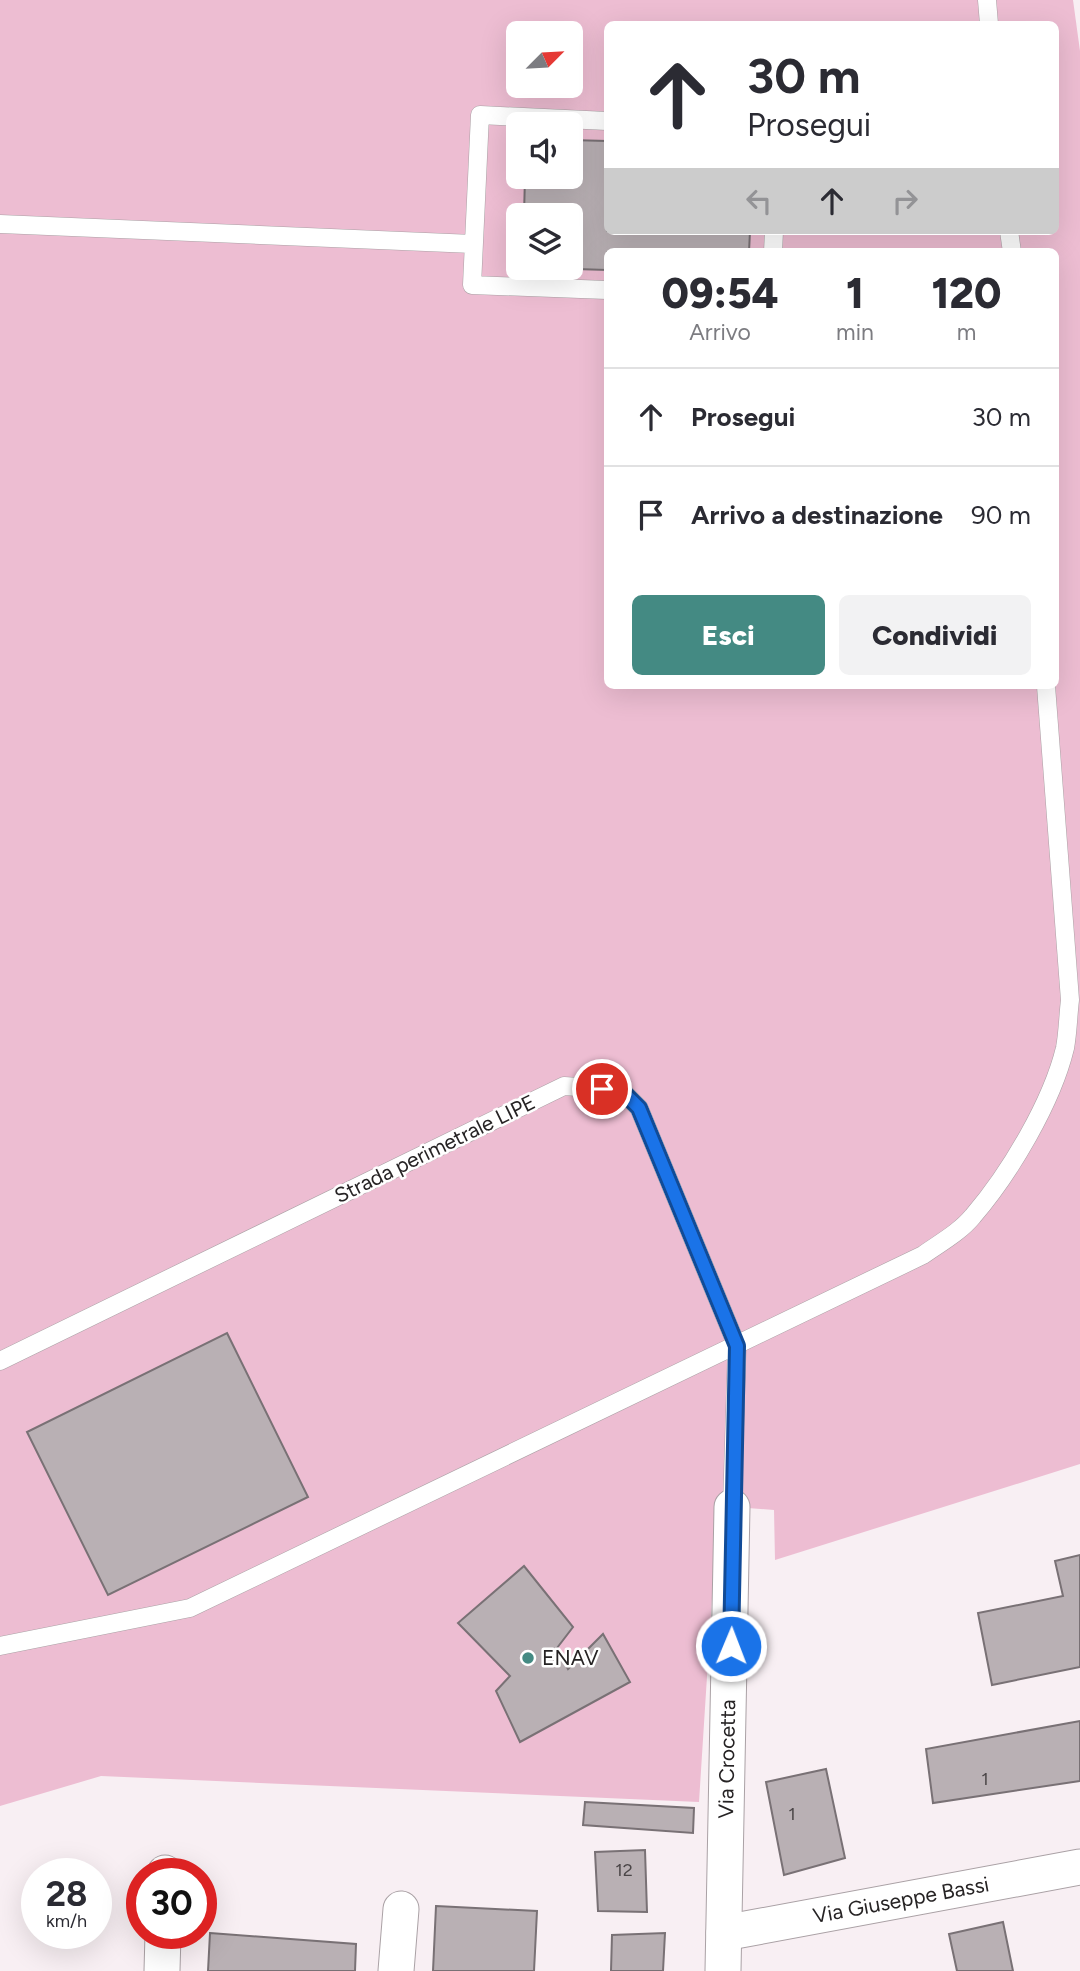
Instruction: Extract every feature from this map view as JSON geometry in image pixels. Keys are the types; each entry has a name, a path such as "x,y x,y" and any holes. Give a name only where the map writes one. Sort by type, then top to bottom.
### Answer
{"street":[{"name":"Via Crocetta","path":"723,1971 732,1507"},
{"name":"Via Giuseppe Bassi","path":"724,1934 1080,1867"},
{"path":"396,1971 401,1909"},
{"path":"162,1971 163,1949"}],"lane":[{"path":"987,0 989,21"},
{"path":"604,121 480,115 472,285 604,290"},
{"path":"0,224 473,244"},
{"path":"0,1646 190,1608 923,1255 954,1234 972,1217 994,1188 1036,1121 1053,1088 1065,1046 1070,1000 1046,689"},
{"name":"Strada perimetrale LIPE","path":"0,1362 564,1086 621,1090 639,1108 737,1346 732,1507"}],"shaded area":[{"path":"0,0 1073,0 1080,51 1080,1464 775,1560 774,1510 721,1506 714,1567 699,1802 101,1776 0,1806"}],"building":[{"path":"583,140 604,141 604,235 750,235 749,248 604,248 604,270 583,269 583,203 524,203 525,189 583,189"},
{"path":"227,1333 308,1497 108,1595 27,1432"},
{"path":"1080,1555 1080,1667 992,1685 978,1613 1063,1596 1055,1561"},
{"name":"ENAV","path":"524,1566 573,1627 557,1648 568,1669 603,1634 630,1682 520,1742 496,1691 510,1676 458,1623"},
{"path":"1080,1721 1080,1781 933,1803 926,1749"},
{"path":"826,1769 845,1858 784,1875 766,1782"},
{"path":"585,1802 694,1808 693,1833 583,1825"},
{"path":"645,1850 647,1912 598,1911 595,1852"},
{"path":"436,1906 537,1911 534,1971 433,1971"},
{"path":"1003,1922 1013,1971 957,1971 949,1934"},
{"path":"665,1933 663,1971 611,1971 612,1935"},
{"path":"217,1934 356,1944 355,1971 208,1971 209,1949 217,1949"}],"place":[{"name":"ENAV","path":"528,1658"}],"route":[{"path":"602,1089 621,1090 639,1108 737,1346 731,1646"}]}
